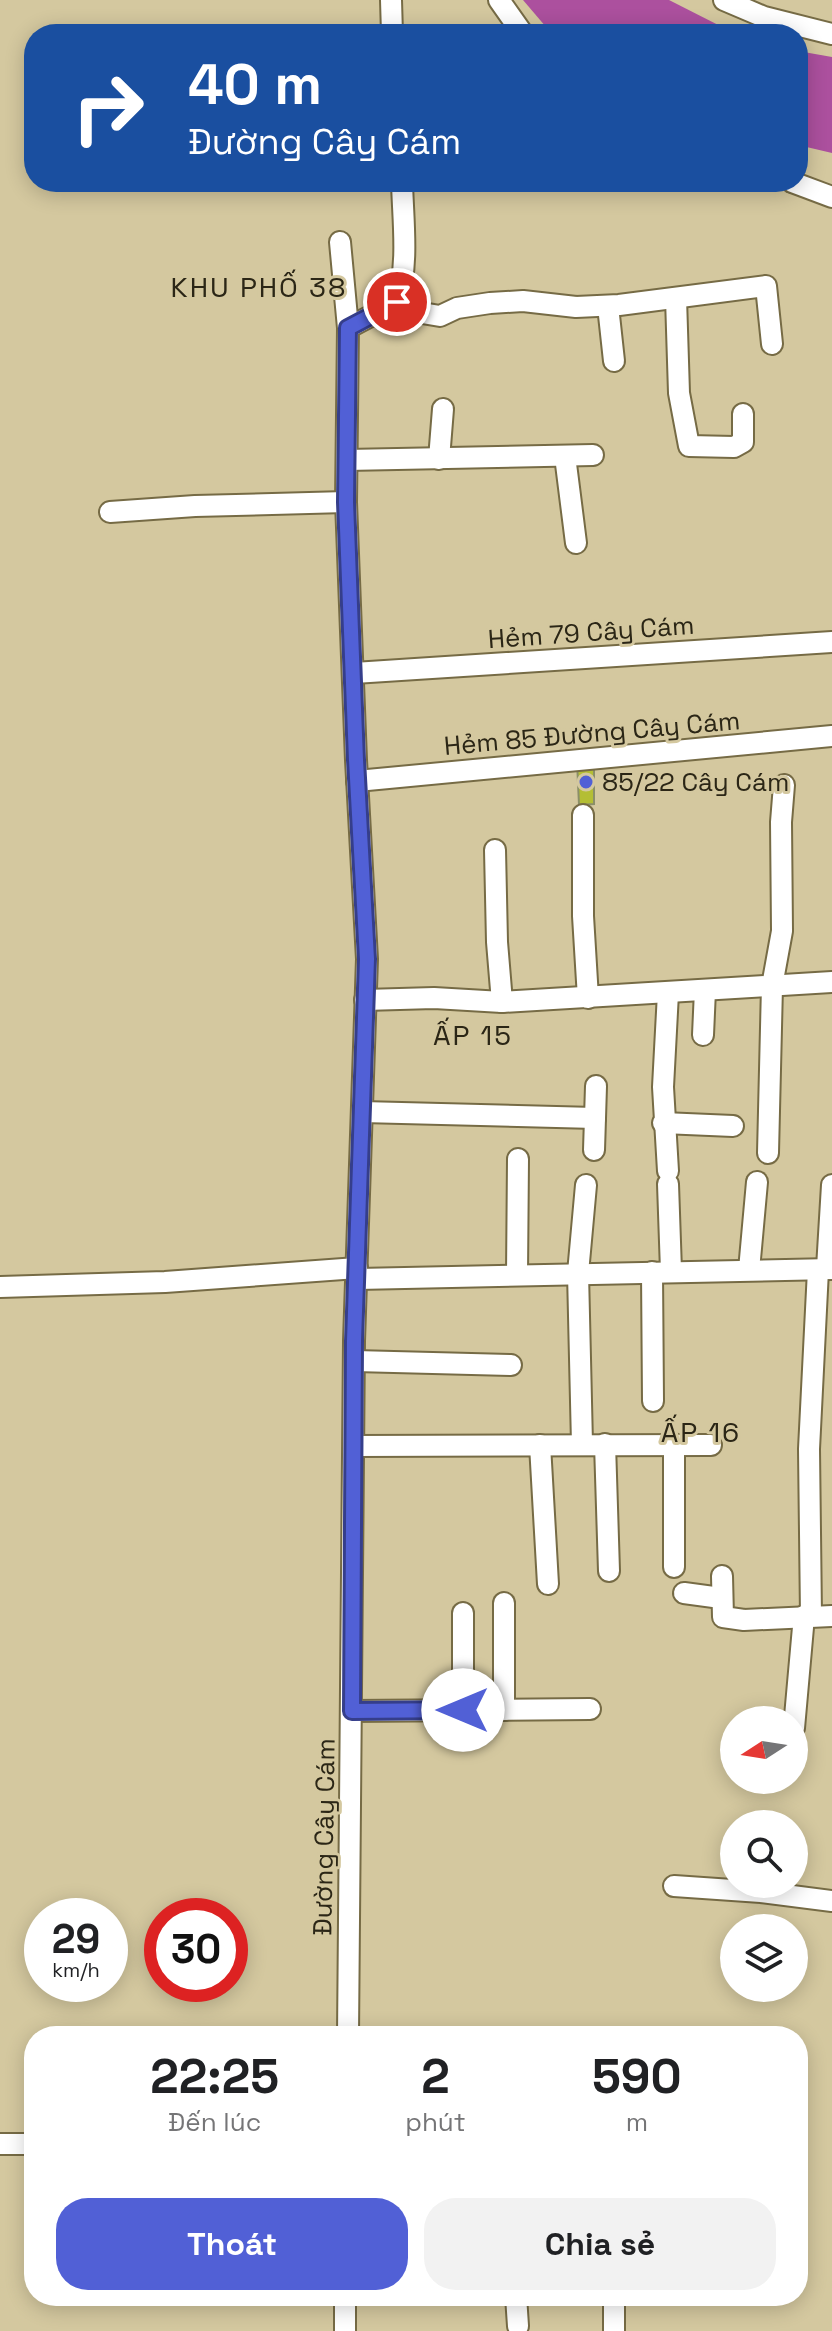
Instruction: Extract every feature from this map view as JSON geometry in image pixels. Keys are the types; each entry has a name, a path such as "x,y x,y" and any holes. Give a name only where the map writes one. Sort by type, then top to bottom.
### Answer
{"street":[{"path":"391,0 392,24"},
{"path":"499,0 516,24"},
{"path":"724,0 764,17 792,24"},
{"path":"808,28 832,34"},
{"path":"808,188 832,197"},
{"path":"348,328 397,302 403,285 405,262 402,192"},
{"name":"Đường Cây Cám","path":"340,242 348,328 346,502 367,959 355,1361 348,2026"},
{"path":"397,302 422,313 440,316 457,308 490,303 523,301 608,306 766,286 772,344"},
{"path":"676,298 679,393 689,446 734,447 743,442 743,414"},
{"path":"608,306 614,361"},
{"path":"439,459 443,409"},
{"path":"347,460 593,455"},
{"path":"565,456 576,543"},
{"path":"110,512 346,502"},
{"name":"Hẻm 79 Cây Cám","path":"354,673 832,642"},
{"name":"Hẻm 85 Đường Cây Cám","path":"357,781 832,736"},
{"path":"768,1153 772,986 782,931 781,822 784,785"},
{"path":"583,815 583,916 588,998"},
{"path":"495,850 502,1002"},
{"path":"365,1000 434,998 502,1002 832,982"},
{"path":"703,1035 705,990"},
{"path":"653,1401 668,1178 663,1123 668,993"},
{"path":"594,1150 596,1086"},
{"path":"362,1112 595,1118"},
{"path":"663,1123 733,1126"},
{"path":"517,1275 518,1159"},
{"path":"749,1270 757,1182"},
{"path":"582,1444 578,1273 586,1185"},
{"path":"798,1706 816,1616 809,1449 832,1185"},
{"path":"0,1287 357,1274 517,1275 826,1269"},
{"path":"355,1361 511,1365"},
{"path":"605,1444 609,1571"},
{"path":"674,1444 674,1567"},
{"path":"540,1445 548,1584"},
{"path":"354,1446 711,1445"},
{"path":"722,1576 723,1617 744,1620 816,1616"},
{"path":"684,1593 721,1598"},
{"path":"504,1603 504,1710"},
{"path":"463,1613 463,1710"},
{"path":"352,1711 590,1709"},
{"path":"674,1886 832,1901"},
{"path":"0,2144 24,2144"},
{"path":"345,2306 345,2331"},
{"path":"517,2306 518,2326"},
{"path":"614,2306 614,2331"}],"shaded area":[{"path":"523,0 669,0 716,24 543,24"},
{"path":"808,53 832,57 832,153 808,147"}],"building":[{"name":"85/22 Cây Cám","path":"594,760 594,804 579,805 577,761"}],"place":[{"name":"85/22 Cây Cám","path":"586,782"}],"district":[{"name":"KHU PHỐ 38","path":"259,287"},
{"name":"ẤP 15","path":"473,1035"},
{"name":"ẤP 16","path":"701,1432"}],"route":[{"path":"397,302 348,328 346,502 367,959 354,1341 352,1711 463,1710"}]}
